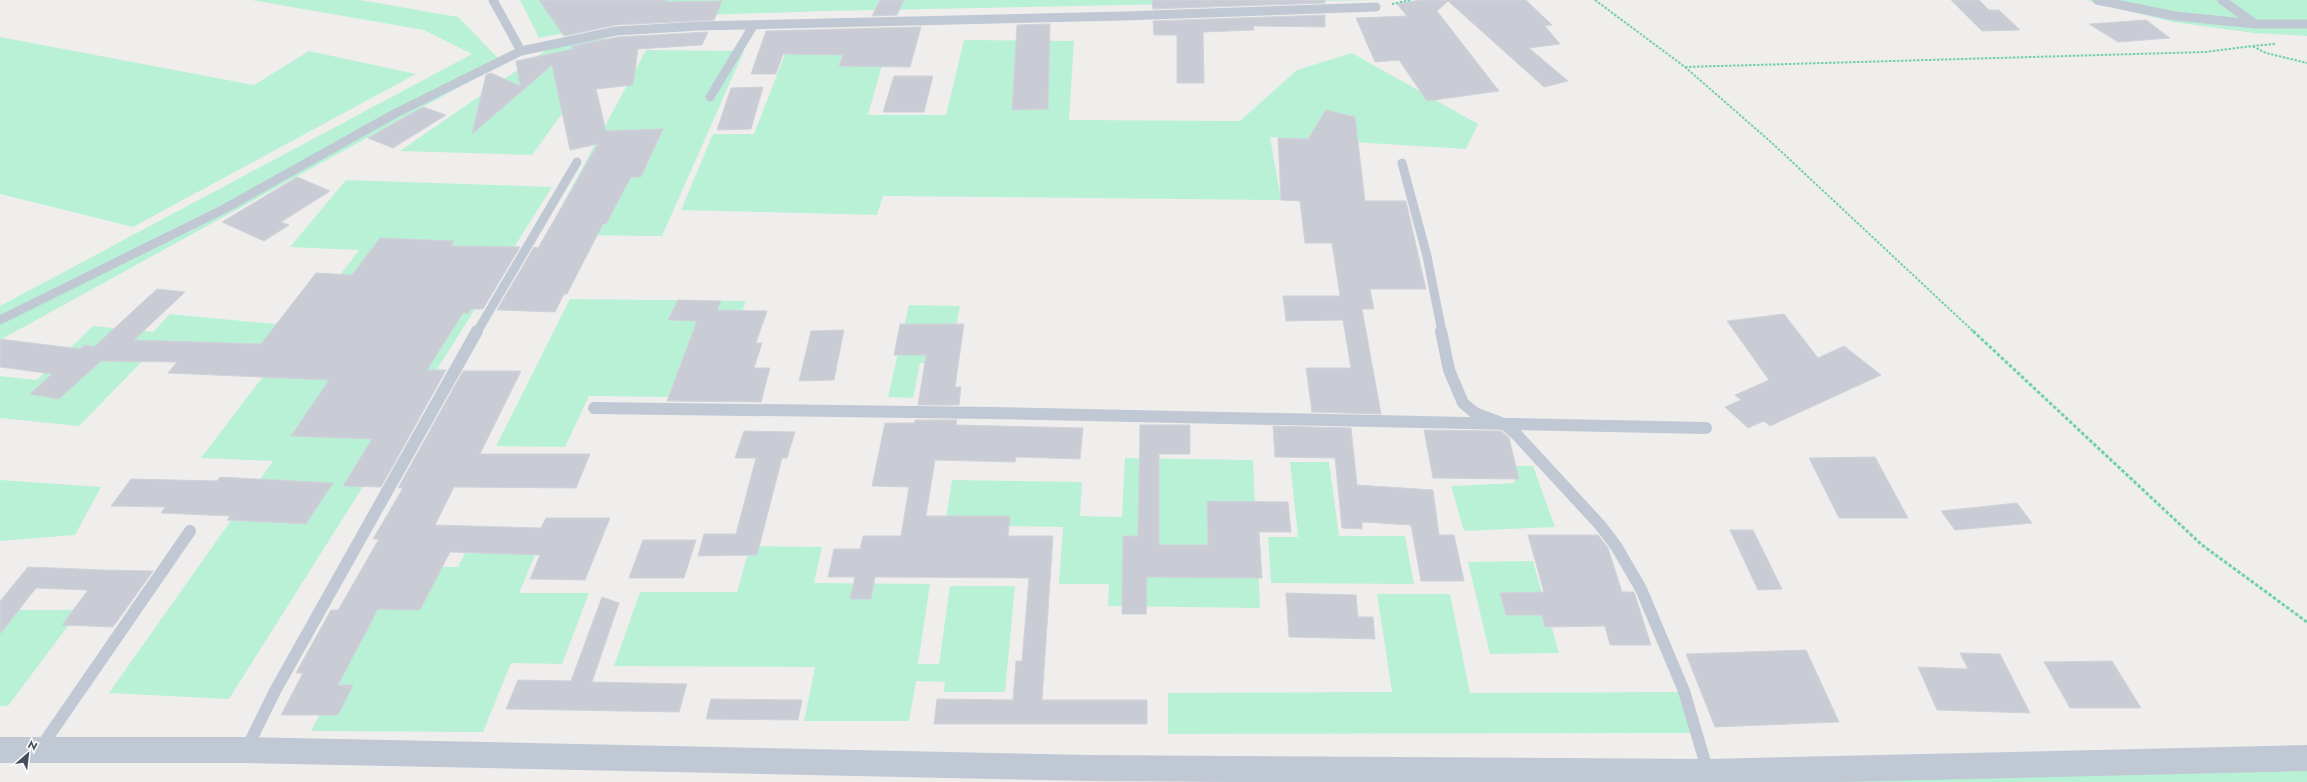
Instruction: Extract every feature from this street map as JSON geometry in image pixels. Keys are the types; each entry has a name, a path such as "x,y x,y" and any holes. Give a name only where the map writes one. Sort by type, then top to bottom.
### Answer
{"street":[{"path":"0,750 246,750 1092,775 1708,772 1767,777 2307,758"}],"lane":[{"path":"493,0 521,51"},
{"path":"2097,0 2147,10 2229,23 2307,24"},
{"path":"2222,0 2245,19 2254,24"},
{"path":"0,320 224,209 396,113 521,51 616,31 699,26 753,26 1376,7"},
{"path":"710,97 753,26"},
{"path":"246,750 275,691 488,312 577,162"},
{"path":"1402,163 1430,269 1449,370 1463,403 1475,413 1504,424 1600,525 1616,546 1641,589 1684,691 1708,772"},
{"path":"594,408 1706,428"},
{"path":"39,750 190,531"}],"path":[{"path":"1594,0 1685,67 1772,143 2202,545 2283,606 2307,622"},
{"path":"1685,67 2197,52 2280,43"},
{"path":"2252,46 2266,53 2307,63"}],"green space":[{"path":"251,0 360,0 458,17 503,63 0,340 0,306 472,54 424,30"},
{"path":"520,0 1374,0 826,11 647,17 539,38"},
{"path":"2086,0 2307,0 2307,36 2254,33 2173,22"},
{"path":"0,37 254,85 309,51 416,74 133,227 0,194"},
{"path":"603,37 603,57 532,155 400,151 555,44"},
{"path":"964,40 1074,41 1069,120 1240,121 1297,70 1352,53 1478,124 1466,149 1270,137 1281,200 883,196 877,215 681,210 713,134 754,134 787,49 886,51 868,115 946,115"},
{"path":"646,50 744,51 662,236 546,235"},
{"path":"346,180 552,187 229,699 109,693 273,461 201,458 359,250 290,247"},
{"path":"570,299 746,301 719,377 676,397 589,396 565,447 496,446"},
{"path":"909,305 960,306 949,364 920,363 913,398 888,397"},
{"path":"170,314 286,325 263,353 160,343 79,426 0,418 0,376 37,380 93,326 153,332"},
{"path":"1125,458 1253,460 1260,608 1108,606 1109,584 1059,584 1063,527 945,525 952,480 1082,482 1080,516 1122,517"},
{"path":"1290,462 1329,462 1339,536 1405,536 1414,584 1271,583 1268,537 1298,537"},
{"path":"1509,466 1533,466 1555,527 1464,531 1451,486 1515,483"},
{"path":"0,480 101,487 75,535 0,541"},
{"path":"471,541 541,541 519,593 589,593 562,664 511,663 483,732 311,731 396,567 458,567"},
{"path":"750,546 822,547 814,583 930,584 918,664 939,664 950,586 1015,586 1005,692 944,692 945,682 916,681 909,721 804,721 815,667 614,666 640,592 737,592"},
{"path":"1533,561 1559,653 1490,654 1468,562"},
{"path":"1377,594 1450,594 1470,693 1680,692 1693,733 1168,734 1168,693 1392,692"},
{"path":"0,610 80,610 8,706 0,706"},
{"path":"2307,768 2307,782 1630,782"}],"building":[{"path":"539,0 668,0 664,2 722,1 714,20 616,25 564,36"},
{"path":"880,0 904,0 897,15 872,16"},
{"path":"1152,0 1325,0 1325,3 1153,9"},
{"path":"1421,0 1526,0 1552,25 1545,26 1560,44 1529,48 1568,81 1544,87 1448,1 1437,11 1499,91 1427,101 1399,60 1375,62 1356,18 1407,16 1397,4"},
{"path":"1951,0 1979,0 1989,10 1999,10 2020,30 1982,31"},
{"path":"1325,15 1325,27 1253,26 1254,30 1203,32 1204,83 1177,83 1177,35 1154,35 1153,21"},
{"path":"2146,20 2170,38 2118,42 2089,24"},
{"path":"1050,24 1048,109 1012,110 1017,25"},
{"path":"921,27 910,67 839,66 843,55 783,54 776,74 751,74 766,31"},
{"path":"708,32 702,45 638,49 633,85 596,89 606,131 663,129 641,177 631,177 606,224 603,224 567,294 564,294 555,312 497,310 534,247 538,248 598,144 570,150 552,65 472,134 486,75 491,73 520,86 516,61 574,49 572,46 617,37"},
{"path":"894,76 933,76 924,112 883,112"},
{"path":"763,87 751,129 717,130 731,88"},
{"path":"423,107 446,115 393,148 368,138"},
{"path":"1326,110 1355,117 1365,201 1406,201 1426,289 1370,289 1374,309 1362,309 1381,414 1312,412 1306,368 1351,368 1343,320 1286,321 1283,296 1340,296 1332,243 1305,243 1300,201 1281,200 1278,138 1308,139"},
{"path":"297,177 330,191 281,222 289,225 264,241 222,222"},
{"path":"380,238 454,241 451,246 520,247 483,309 471,309 468,313 463,313 427,370 446,370 381,487 343,486 372,439 291,436 329,380 168,373 177,362 101,361 59,399 30,394 52,374 0,367 0,339 80,349 85,345 94,347 157,289 185,292 134,340 261,344 316,273 352,275"},
{"path":"678,300 721,301 717,310 767,311 756,343 762,343 754,368 770,368 761,402 667,401 697,321 668,320"},
{"path":"1784,314 1818,358 1844,346 1881,375 1770,426 1764,421 1748,428 1725,407 1741,400 1735,395 1769,380 1727,321"},
{"path":"900,324 964,324 955,387 961,387 959,405 918,405 926,355 894,355"},
{"path":"844,330 834,380 799,381 811,331"},
{"path":"463,371 521,371 480,454 590,454 576,488 454,487 435,525 541,528 546,518 610,518 585,580 530,579 540,555 450,552 420,610 378,609 338,685 353,685 338,715 281,715 303,673 296,673 331,610 338,610 379,539 373,539 403,488 398,488"},
{"path":"915,420 957,420 956,425 1083,428 1080,459 1016,457 1015,462 935,460 926,516 1010,516 1008,536 1053,536 1042,700 1147,700 1147,724 934,724 937,699 1013,700 1016,661 1022,661 1029,578 875,577 871,599 850,599 855,577 828,577 834,549 860,549 863,536 901,536 909,487 872,486 885,423 915,423"},
{"path":"1140,425 1190,425 1190,454 1159,454 1159,545 1208,545 1207,501 1288,502 1291,532 1259,532 1262,578 1147,577 1146,614 1122,614 1123,536 1138,536"},
{"path":"1273,426 1351,428 1357,485 1433,490 1439,535 1454,535 1464,581 1421,581 1411,525 1362,522 1362,529 1342,528 1335,458 1275,457"},
{"path":"1424,430 1501,431 1509,438 1519,479 1433,478"},
{"path":"744,431 795,432 787,458 782,458 757,555 698,556 704,534 736,534 756,458 735,458"},
{"path":"1875,457 1908,518 1839,518 1809,458"},
{"path":"220,477 333,483 306,524 227,520 230,516 161,513 165,507 111,506 131,479 217,481"},
{"path":"2017,503 2032,523 1955,530 1941,511"},
{"path":"1730,530 1753,530 1782,589 1758,590"},
{"path":"1528,535 1598,535 1608,548 1622,592 1634,592 1651,645 1610,645 1605,626 1545,627 1542,615 1506,615 1500,593 1544,592"},
{"path":"643,540 696,540 684,578 629,578"},
{"path":"28,567 153,571 113,627 62,625 88,590 36,588 0,634 0,601"},
{"path":"1286,593 1356,595 1358,617 1373,617 1375,639 1289,637"},
{"path":"602,597 619,603 592,682 687,684 679,712 506,709 518,680 571,681"},
{"path":"1806,650 1839,722 1715,727 1686,654"},
{"path":"1960,653 2000,654 2030,713 1937,710 1918,667 1968,669"},
{"path":"2112,661 2141,708 2070,708 2044,662"},
{"path":"711,699 802,700 798,720 706,719"}]}
